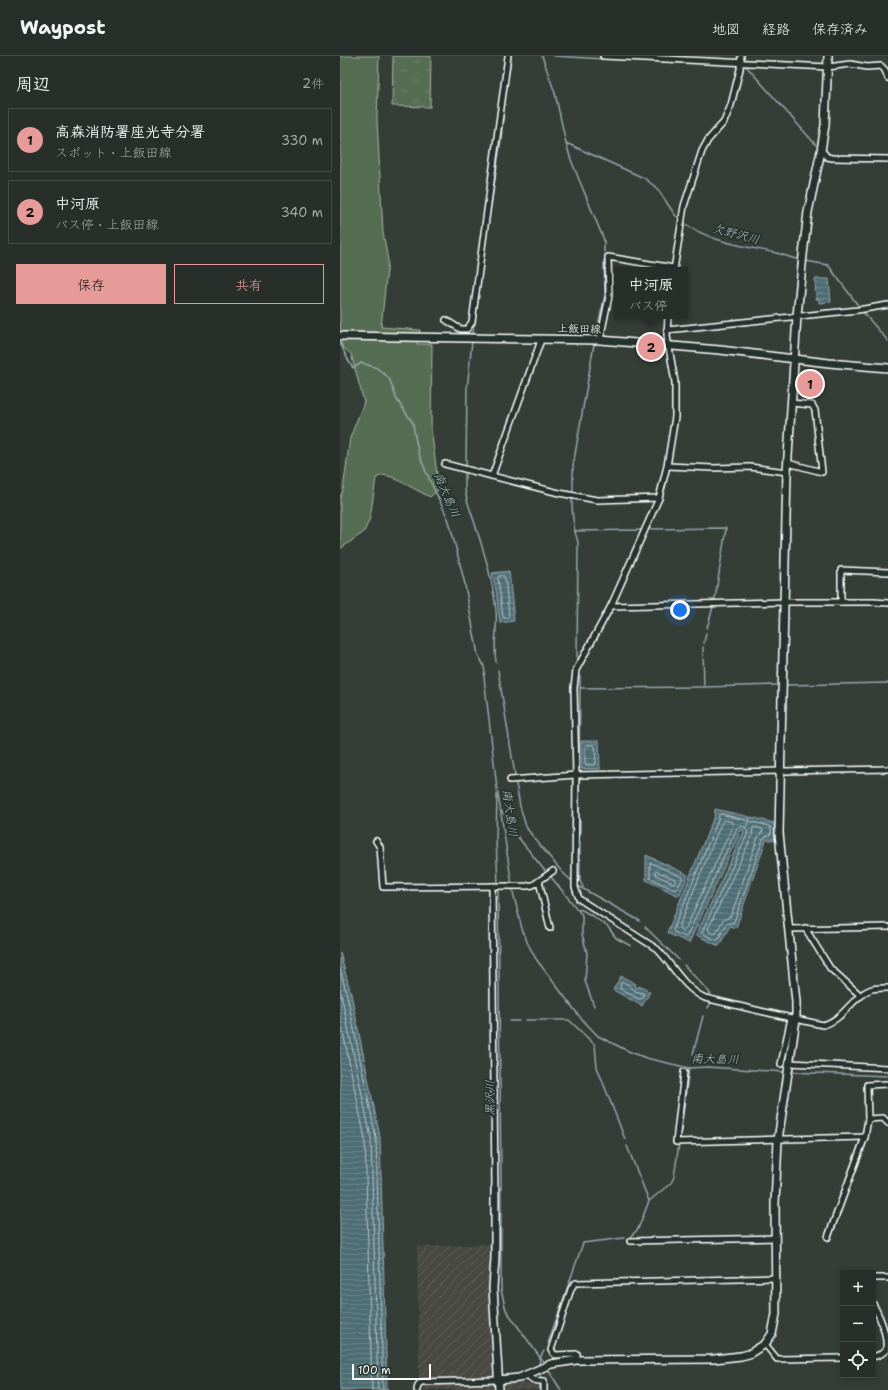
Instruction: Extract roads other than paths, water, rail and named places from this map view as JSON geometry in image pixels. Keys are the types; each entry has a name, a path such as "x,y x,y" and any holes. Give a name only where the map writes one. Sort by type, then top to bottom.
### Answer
{"street":[{"path":"446,320 460,329 467,329 472,322 508,56"},
{"path":"603,56 828,67 850,64 867,67 881,66 885,70 888,78"},
{"path":"674,267 684,206 702,151 708,140 724,122 731,106 741,56"},
{"path":"417,1390 418,1385 421,1382 513,1379 551,1364 577,1360 714,1359 741,1356 749,1354 765,1344 772,1334 775,1324 776,1306 775,1186 778,1140 790,1064 796,1002 779,833 787,472 797,316 802,264 808,212 825,125 828,56"},
{"path":"821,151 826,157 832,158 888,159"},
{"path":"600,340 608,296 608,257 663,267"},
{"path":"667,330 860,310 888,305"},
{"path":"668,319 668,345 675,382 676,417 660,498 611,606 576,670 574,688 576,775 575,887 579,899 657,949 666,957 690,989 705,998 823,1025 830,1023 861,996 871,990 888,988"},
{"name":"上飯田線","path":"340,336 600,340 720,350 888,368"},
{"path":"492,476 540,343"},
{"path":"788,463 822,472 815,410 812,405 791,403"},
{"path":"445,464 559,493 597,500 660,498"},
{"path":"667,466 713,468 750,467 787,472"},
{"path":"841,602 841,570 888,572"},
{"path":"611,606 785,602 888,603"},
{"path":"510,780 576,775 888,769"},
{"path":"376,841 380,846 384,887 526,886 533,884 553,871"},
{"path":"538,881 550,928"},
{"path":"493,887 495,1189 495,1258 493,1288 499,1390"},
{"path":"789,929 888,927"},
{"path":"805,928 830,968 861,996"},
{"path":"781,1064 794,1018"},
{"path":"790,1064 888,1068"},
{"path":"684,1072 676,1142 864,1137"},
{"path":"828,1237 864,1137 868,1119 867,1085 888,1084"},
{"path":"868,1119 883,1118 888,1123"},
{"path":"630,1241 776,1238"},
{"path":"577,1360 577,1354 555,1355 551,1350 571,1289 576,1283 776,1278"},
{"path":"876,1278 888,1278"},
{"path":"874,1306 880,1316 887,1344 886,1350 876,1356"},
{"path":"765,1344 777,1359 840,1358"},
{"path":"528,1374 531,1379 535,1381 544,1381 544,1390"}],"water":[{"path":"815,279 829,279 831,302 819,303 819,299 816,299"},
{"path":"509,571 514,621 500,623 496,590 492,573"},
{"path":"581,741 599,741 600,769 581,769"},
{"path":"715,809 750,817 746,827 751,817 774,823 775,840 766,840 736,928 730,926 719,946 696,935 744,831 741,830 689,943 667,933 714,819"},
{"path":"646,855 688,875 679,896 646,880"},
{"path":"340,953 351,994 380,1137 387,1390 340,1390"},
{"path":"621,976 636,984 635,986 637,988 639,986 650,992 642,1006 613,990"}],"waterway":[{"name":"欠野沢川","path":"542,56 555,93 566,143 644,178 657,188 675,215 680,219"},
{"path":"554,56 604,59"},
{"path":"644,61 736,65"},
{"path":"744,66 746,66 816,145"},
{"path":"489,217 501,140 505,94"},
{"path":"566,143 571,160 604,240 604,252"},
{"name":"欠野沢川","path":"683,222 693,229 715,239 800,260"},
{"path":"597,330 605,295 604,260"},
{"name":"欠野沢川","path":"806,261 828,265 860,308"},
{"name":"欠野沢川","path":"862,311 888,341"},
{"path":"473,335 474,321"},
{"name":"南大島川","path":"340,323 340,334"},
{"name":"南大島川","path":"340,338 343,350 353,368 362,363 377,368 389,378 397,400 413,423 419,454 449,521 464,580 478,655 484,668 497,788 512,885"},
{"path":"466,465 467,389 472,341"},
{"path":"573,491 573,466 594,344"},
{"path":"465,474 467,500 484,555 494,596 496,616 496,662"},
{"path":"572,499 573,521 578,542 577,660"},
{"path":"648,529 726,528 715,599"},
{"path":"574,531 642,530"},
{"path":"707,628 713,607"},
{"path":"704,643 706,633"},
{"path":"703,647 704,687"},
{"path":"498,670 515,775"},
{"path":"580,676 580,688 777,685"},
{"path":"787,685 888,683"},
{"path":"579,771 580,689"},
{"path":"579,777 579,812"},
{"path":"516,784 526,827 562,872 572,881"},
{"name":"黒沢川","path":"497,794 496,840 498,884"},
{"path":"501,811 505,815 512,832 518,837 545,871"},
{"path":"580,821 580,835"},
{"path":"580,844 580,854"},
{"path":"580,859 580,881 583,887"},
{"path":"551,877 582,915 582,934 587,953 585,981 594,1006"},
{"path":"578,886 640,921"},
{"name":"黒沢川","path":"498,888 501,1290 506,1310 544,1363"},
{"name":"南大島川","path":"512,888 522,929 536,959 580,1017 598,1036 646,1058 689,1068 707,1067 786,1072"},
{"path":"578,909 594,917 608,927 616,938 631,946"},
{"path":"645,927 679,960"},
{"path":"684,965 712,997"},
{"path":"708,1008 711,1002"},
{"path":"693,1054 703,1016"},
{"path":"525,1020 569,1020 595,1045 597,1067 625,1139"},
{"path":"509,1021 519,1021"},
{"path":"680,1138 689,1068"},
{"name":"南大島川","path":"790,1072 888,1076"},
{"path":"630,1237 638,1229 649,1201 671,1183 674,1177 679,1144"},
{"path":"627,1146 649,1201"},
{"path":"548,1343 583,1243 624,1238"},
{"name":"黒沢川","path":"539,1366 540,1358 544,1351"},
{"name":"黒沢川","path":"547,1368 561,1390"},
{"path":"539,1371 541,1378"},
{"path":"540,1384 540,1390"}],"place":[{"name":"中河原","path":"651,347"},
{"name":"高森消防署座光寺分署","path":"810,384"}]}
